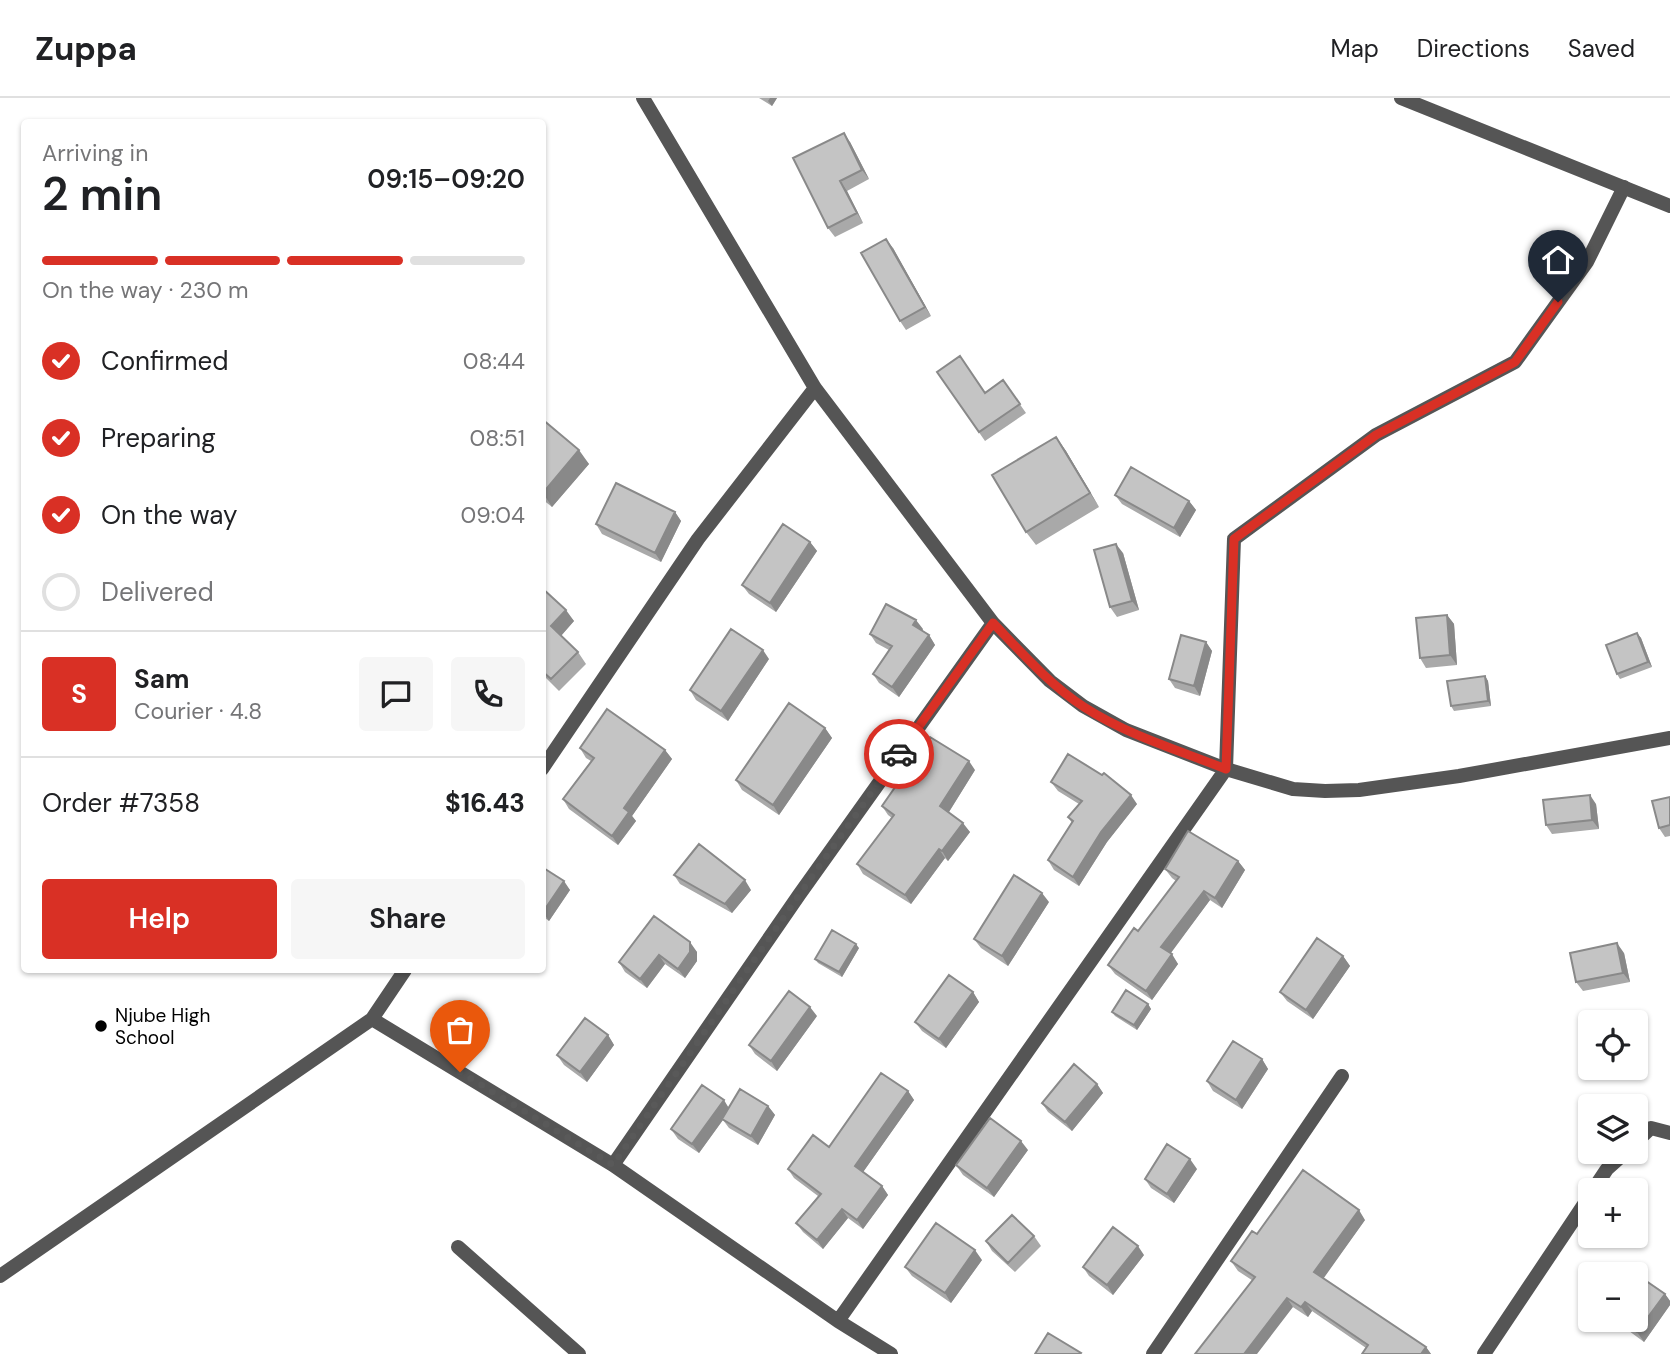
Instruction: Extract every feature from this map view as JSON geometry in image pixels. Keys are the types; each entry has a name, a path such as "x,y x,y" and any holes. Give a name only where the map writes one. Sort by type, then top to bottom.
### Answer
{"street":[{"path":"643,98 815,388 993,623 1050,681 1083,706 1125,730 1226,769 1293,789 1359,790 1459,776 1670,738"},
{"path":"1401,98 1670,206"},
{"path":"838,1321 1226,769 1234,539 1376,435 1515,362 1587,262 1624,187"},
{"path":"546,763 698,539 815,388"},
{"path":"613,1165 799,895 993,623"},
{"path":"0,1276 372,1018 403,973"},
{"path":"372,1018 613,1165 838,1321 891,1354"},
{"path":"1153,1354 1342,1076"},
{"path":"1648,1131 1651,1128 1670,1132"},
{"path":"1602,1178 1613,1164"},
{"path":"1484,1354 1578,1213"},
{"path":"458,1247 579,1354"}],"building":[{"path":"844,133 862,170 840,181 857,213 828,228 793,158"},
{"path":"886,239 925,307 900,321 861,253"},
{"path":"960,356 985,393 1003,380 1020,404 979,432 937,372"},
{"path":"546,422 579,450 546,489"},
{"path":"1056,437 1090,493 1026,532 992,475"},
{"path":"1131,467 1189,501 1174,528 1115,495"},
{"path":"616,483 675,512 655,553 596,524"},
{"path":"783,524 810,542 770,603 742,585"},
{"path":"1116,544 1132,601 1110,607 1094,550"},
{"path":"546,592 566,610 551,626 578,652 551,679 546,675"},
{"path":"886,604 916,620 913,625 929,635 892,687 873,674 892,646 870,634"},
{"path":"1447,615 1450,655 1420,658 1416,618"},
{"path":"731,629 763,650 721,711 690,690"},
{"path":"1637,633 1648,662 1617,674 1606,645"},
{"path":"1181,635 1206,642 1194,686 1169,679"},
{"path":"1485,676 1488,701 1451,706 1447,681"},
{"path":"789,703 825,728 773,805 736,780"},
{"path":"607,709 665,750 624,808 629,812 612,836 563,799 594,758 580,748"},
{"path":"930,737 969,761 940,806 963,823 942,851 939,849 905,895 857,864 894,815 882,806"},
{"path":"1068,754 1102,775 1104,773 1131,795 1101,832 1073,877 1048,860 1073,821 1068,817 1082,801 1051,782"},
{"path":"1590,795 1592,820 1546,825 1543,800"},
{"path":"1670,797 1670,825 1659,828 1652,801"},
{"path":"1188,831 1238,861 1215,898 1204,891 1161,947 1172,954 1146,991 1108,965 1134,928 1138,931 1179,877 1165,869"},
{"path":"699,844 745,880 725,904 674,875"},
{"path":"546,870 564,881 546,908"},
{"path":"1014,875 1042,893 1002,956 974,939"},
{"path":"654,916 690,942 690,952 678,969 659,955 640,979 619,962"},
{"path":"832,930 856,944 839,972 815,959"},
{"path":"1317,938 1343,956 1306,1010 1280,992"},
{"path":"1617,943 1623,973 1576,982 1570,953"},
{"path":"949,975 973,992 939,1039 915,1022"},
{"path":"1126,990 1148,1004 1134,1025 1112,1012"},
{"path":"789,991 810,1007 771,1061 749,1045"},
{"path":"585,1018 608,1035 580,1072 557,1055"},
{"path":"1233,1041 1262,1059 1236,1100 1207,1081"},
{"path":"1074,1064 1097,1084 1065,1122 1042,1103"},
{"path":"881,1073 908,1091 855,1166 882,1186 857,1220 842,1209 817,1240 796,1223 821,1194 788,1169 813,1135 829,1147"},
{"path":"702,1085 724,1100 692,1144 671,1129"},
{"path":"740,1089 768,1106 751,1136 722,1119"},
{"path":"990,1118 1021,1141 987,1188 956,1165"},
{"path":"1167,1144 1190,1159 1167,1194 1145,1179"},
{"path":"1303,1170 1359,1210 1314,1272 1426,1347 1421,1354 1362,1354 1368,1345 1305,1302 1301,1307 1287,1298 1244,1354 1195,1354 1255,1277 1231,1261 1252,1231 1257,1234"},
{"path":"1012,1215 1034,1236 1008,1263 986,1241"},
{"path":"936,1223 975,1250 945,1293 905,1267"},
{"path":"1113,1227 1138,1246 1107,1285 1083,1267"},
{"path":"1648,1282 1665,1294 1648,1317"},
{"path":"1048,1333 1081,1353 1035,1354"}],"way so far":[{"path":"460,1072 613,1165 899,754"}],"place":[{"name":"Njube High School","path":"101,1026"}],"route":[{"path":"899,754 993,623 1050,681 1083,706 1125,730 1226,769 1234,539 1376,435 1515,362 1558,302"}]}
